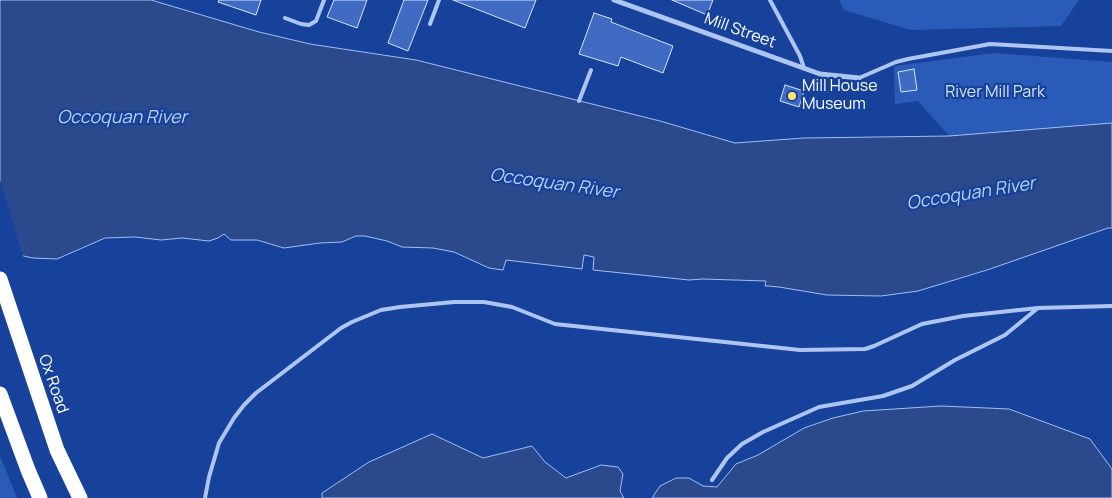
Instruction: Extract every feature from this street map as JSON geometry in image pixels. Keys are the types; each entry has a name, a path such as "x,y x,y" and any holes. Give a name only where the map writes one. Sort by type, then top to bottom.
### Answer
{"highway":[{"name":"Ox Road","path":"0,278 57,450 80,498"},
{"path":"0,394 40,498"}],"street":[{"name":"Mill Street","path":"614,0 820,74 859,78"}],"lane":[{"path":"285,18 301,24 309,24 316,21 324,0"},
{"path":"430,24 439,0"},
{"path":"770,0 800,56 804,68"},
{"path":"859,78 896,62 990,44 1112,50"},
{"path":"579,101 591,70"},
{"path":"205,498 208,477 219,443 244,405 256,393 340,328 381,310 400,306 484,302 512,307 555,324 800,350 865,349 922,324 962,316 1038,308 1112,306"},
{"path":"712,480 727,458 742,444 763,432 819,407 883,396 912,386 955,360 1005,335 1038,308"}],"green space":[{"path":"839,0 1079,0 1061,26 911,30 844,10"},
{"name":"River Mill Park","path":"994,53 1112,62 1112,123 949,136 918,101 895,104 894,66"},
{"path":"0,456 17,498 0,498"}],"water":[{"name":"Occoquan River","path":"0,0 151,0 259,32 310,44 416,60 660,121 735,143 804,138 949,136 1112,123 1112,228 918,291 881,296 827,295 765,286 766,281 689,280 593,270 594,257 584,255 582,269 506,260 503,270 489,268 454,252 433,248 402,247 365,236 356,236 342,242 284,248 257,240 231,240 224,234 209,241 182,238 161,240 135,237 105,238 57,259 33,258 0,251"},
{"path":"941,406 1009,409 1090,439 1112,469 1112,498 652,498 660,486 676,478 689,478 703,486 717,487 736,464 758,455 804,428 833,418 863,411"},
{"path":"432,434 483,458 532,446 545,462 566,478 601,465 618,467 623,474 620,491 624,498 322,498 322,493 369,462"}],"pier":[{"path":"0,180 24,259 0,253"}],"building":[{"path":"219,0 261,0 256,15 218,2"},
{"path":"334,0 367,0 357,28 327,17"},
{"path":"404,0 428,0 408,51 388,43"},
{"path":"453,0 536,0 525,28"},
{"path":"672,0 713,0 707,15"},
{"path":"594,13 612,19 611,22 673,46 663,73 621,57 618,66 579,54"},
{"path":"914,69 917,90 901,92 898,72"},
{"name":"Mill House Museum","path":"785,85 804,91 799,107 780,101"}],"place":[{"name":"Mill House Museum","path":"792,96"}]}
